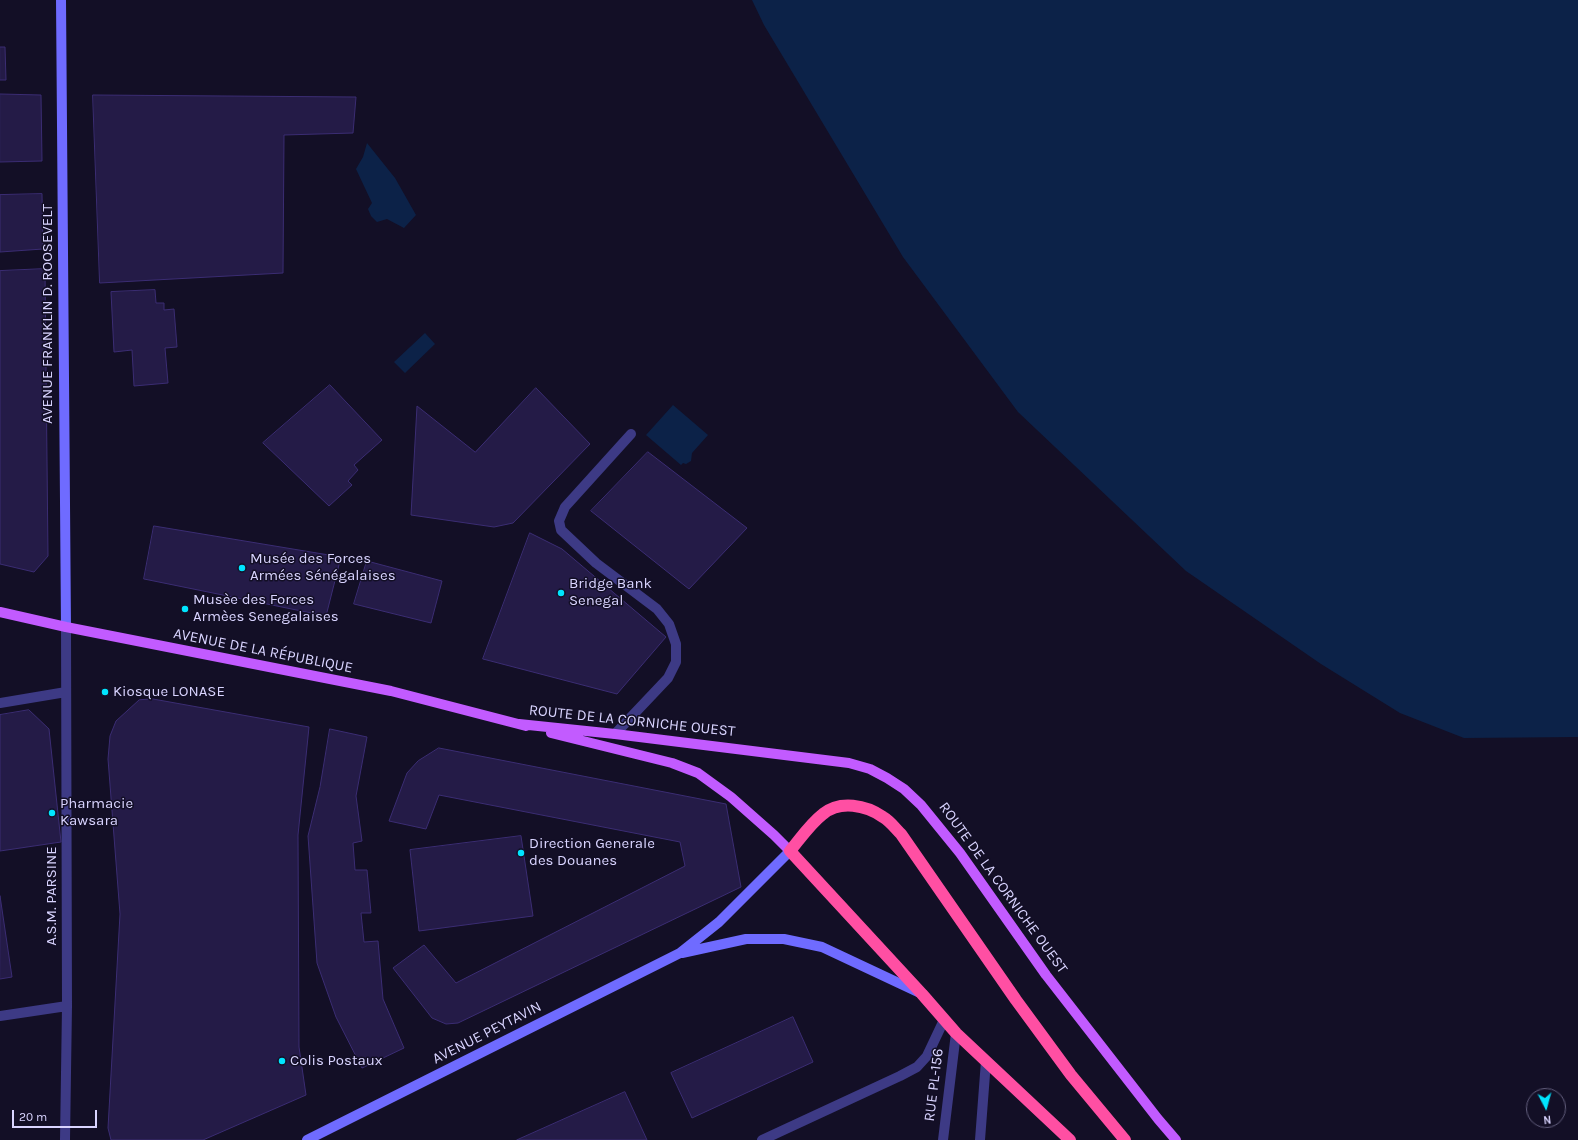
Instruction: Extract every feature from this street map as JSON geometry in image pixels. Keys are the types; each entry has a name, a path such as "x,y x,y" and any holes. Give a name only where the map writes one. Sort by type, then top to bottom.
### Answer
{"highway":[{"path":"790,851 819,818 832,809 851,805 866,808 883,817 901,834 1016,1000 1071,1076 1125,1140"},
{"name":"ROUTE DE LA CORNICHE OUEST","path":"790,851 956,1033 1070,1140"}],"main road":[{"name":"AVENUE DE LA RÉPUBLIQUE","path":"0,612 66,627 391,691 519,724"},
{"name":"ROUTE DE LA CORNICHE OUEST","path":"519,724 615,734 849,763 870,769 904,789 921,805 960,853 1046,975 1176,1140"},
{"name":"ROUTE DE LA CORNICHE OUEST","path":"519,724 672,763 698,773 731,797 770,830 790,851"}],"street":[{"name":"AVENUE FRANKLIN D. ROOSEVELT","path":"61,0 66,627"},
{"path":"615,734 668,678 676,662 676,644 669,624 657,609 596,563 561,530 559,521 565,507 631,434"},
{"name":"A.S.M. PARSINE","path":"65,1140 67,1006 66,627"},
{"path":"0,703 66,692"},
{"path":"680,953 719,922 790,851"},
{"path":"680,953 746,939 784,939 822,947 922,994"},
{"name":"AVENUE PEYTAVIN","path":"307,1140 680,953"},
{"path":"0,1016 67,1006"},
{"path":"762,1140 917,1067 927,1056 944,1020"},
{"name":"RUE PL-156","path":"943,1140 956,1033"},
{"path":"980,1140 986,1061"}],"water":[{"path":"752,0 1578,0 1578,737 1464,738 1400,713 1321,664 1186,571 1018,412 903,257 764,25"},
{"path":"367,143 395,178 416,215 404,228 387,219 377,222 371,216 368,209 372,203 356,169 363,157"},
{"path":"425,333 435,344 405,373 394,362"},
{"path":"673,405 708,435 692,453 691,461 681,465 646,435"}],"building":[{"path":"0,47 5,47 6,80 0,80"},
{"path":"0,94 41,95 42,161 0,162"},
{"path":"93,95 356,97 353,133 284,135 283,273 100,283"},
{"path":"42,194 43,249 0,252 0,195"},
{"path":"45,269 48,556 34,572 0,564 0,271"},
{"path":"155,290 156,303 164,303 164,310 174,309 177,347 165,348 168,383 134,386 132,350 114,352 111,292"},
{"path":"330,385 382,440 354,465 358,470 348,481 352,485 329,506 263,443"},
{"path":"536,388 590,444 513,523 494,527 411,515 417,406 475,452"},
{"path":"648,452 747,528 689,589 591,511"},
{"name":"Musée des Forces Armées Sénégalaises","path":"154,526 341,557 326,616 144,579"},
{"name":"Bridge Bank Senegal","path":"530,533 562,549 666,637 617,694 483,659"},
{"path":"367,561 442,581 431,623 354,604"},
{"path":"153,699 309,727 298,835 299,1047 306,1095 203,1140 111,1140 108,1128 120,914 108,759 110,736 116,721 139,700"},
{"path":"29,710 49,729 61,842 0,851 0,715"},
{"path":"330,729 367,737 356,796 362,841 353,843 355,870 367,870 371,913 361,913 364,942 378,941 383,999 404,1048 362,1068 336,1017 317,963 308,836 320,787"},
{"path":"439,748 726,804 741,887 458,1023 446,1024 432,1018 393,968 424,945 456,983 685,866 680,842 439,795 426,829 389,821 407,773 418,761"},
{"path":"521,836 533,916 419,931 410,850"},
{"path":"0,896 12,977 0,979"},
{"path":"793,1017 813,1062 692,1118 671,1073"},
{"path":"625,1092 647,1140 517,1140"}],"place":[{"name":"Musée des Forces Armées Sénégalaises","path":"242,568"},
{"name":"Bridge Bank Senegal","path":"561,593"},
{"name":"Musèe des Forces Armèes Senegalaises","path":"185,609"},
{"name":"Kiosque LONASE","path":"105,692"},
{"name":"Pharmacie Kawsara","path":"52,813"},
{"name":"Direction Generale des Douanes","path":"521,853"},
{"name":"Colis Postaux","path":"282,1061"}]}
